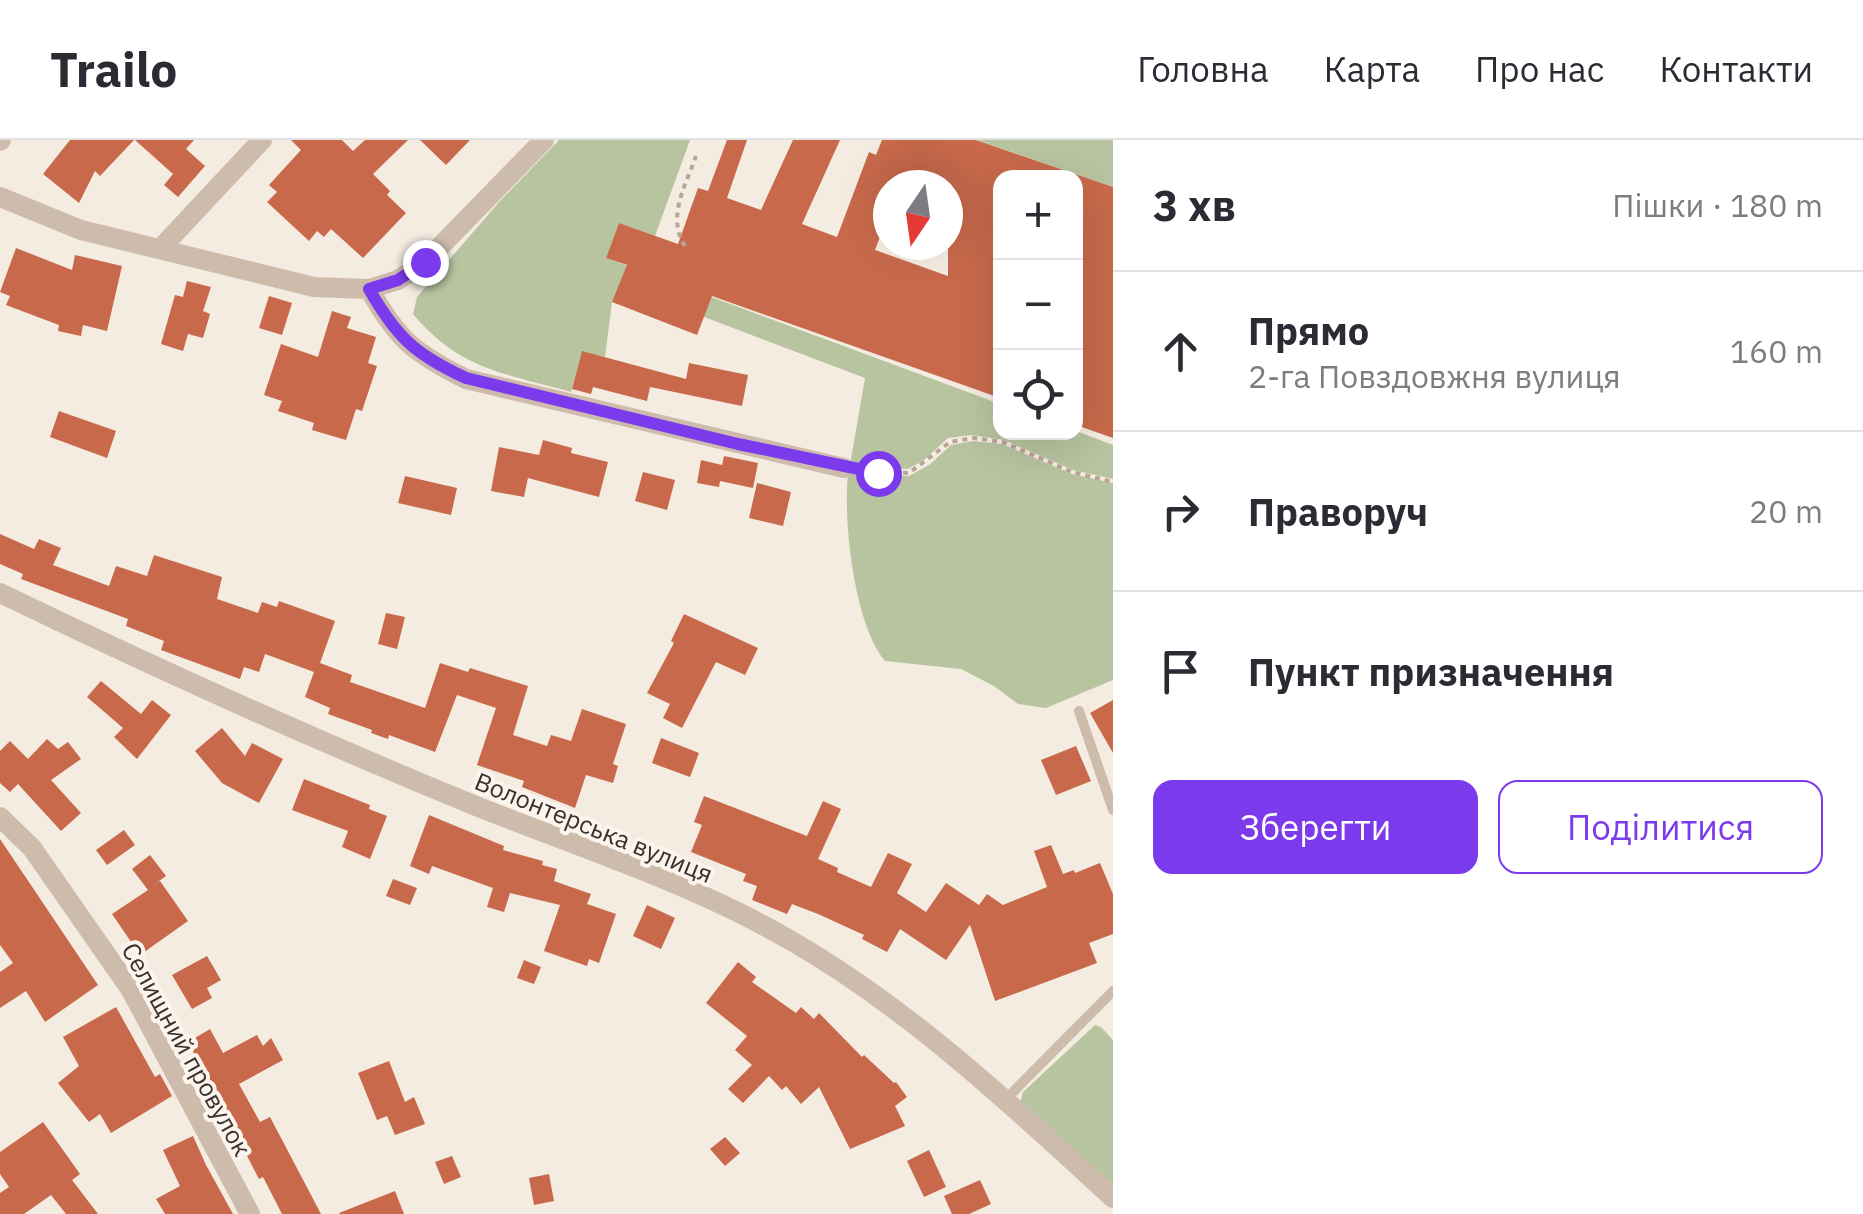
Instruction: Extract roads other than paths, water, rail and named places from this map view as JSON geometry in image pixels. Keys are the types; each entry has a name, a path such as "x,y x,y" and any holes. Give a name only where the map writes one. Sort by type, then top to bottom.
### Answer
{"street":[{"path":"160,249 262,140"},
{"path":"0,197 81,230 314,287 369,289 398,280 425,262 544,140"},
{"path":"369,289 404,342 427,360 466,378 844,468"},
{"name":"Волонтерська вулиця","path":"0,593 165,674 356,756 648,872 781,936 859,986 1006,1099 1113,1198"},
{"name":"Селищний провулок","path":"0,818 32,848 131,990 250,1214"}],"lane":[{"path":"1079,711 1113,810"},
{"path":"1006,1099 1113,991"}]}
